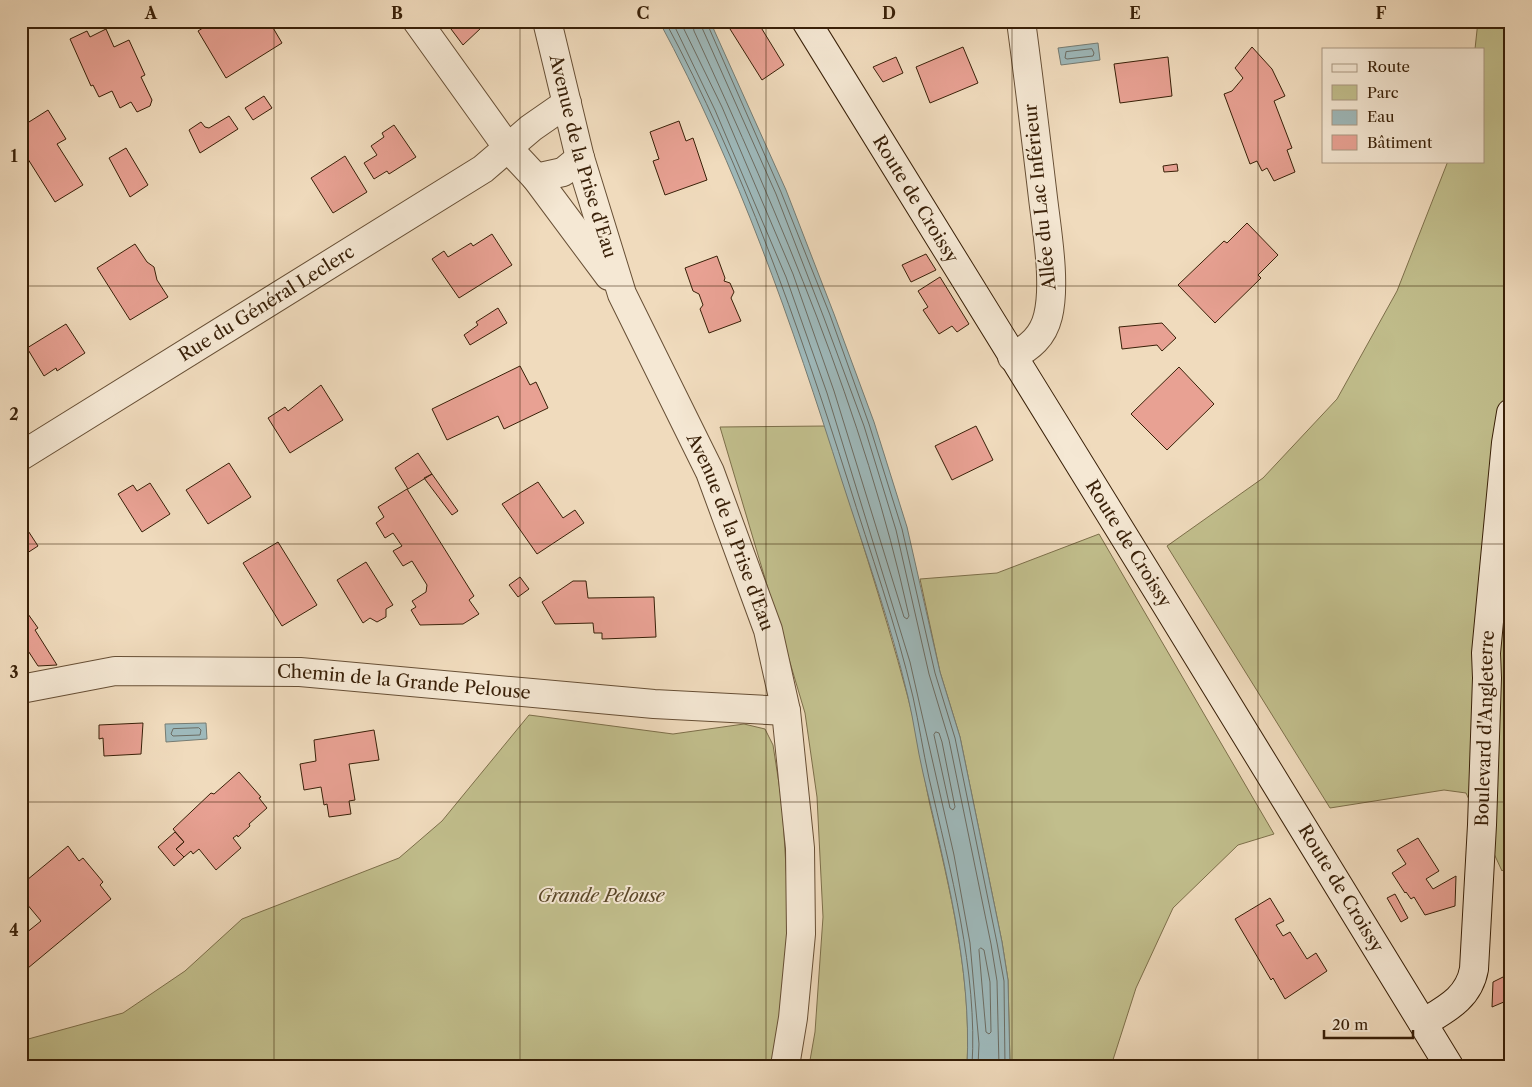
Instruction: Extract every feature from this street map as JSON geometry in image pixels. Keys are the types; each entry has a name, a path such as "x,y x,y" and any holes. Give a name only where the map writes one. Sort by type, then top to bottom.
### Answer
{"street":[{"path":"417,21 508,148 536,178 622,294"},
{"name":"Avenue de la Prise d'Eau","path":"546,21 580,158 622,294 710,472 768,630 786,711 800,848 801,934 793,1018 785,1066"},
{"name":"Route de Croissy","path":"806,21 1267,771 1372,936 1449,1066"},
{"name":"Allée du Lac Inférieur","path":"1012,357 1030,347 1040,335 1048,316 1050,296 1048,245 1021,21"},
{"name":"Rue du Général Leclerc","path":"21,456 483,169 567,103"},
{"path":"536,178 563,172 580,158"},
{"name":"Boulevard d'Angleterre","path":"1424,1023 1463,995 1469,987 1474,969 1482,825 1487,678 1486,653 1506,444 1511,413"},
{"name":"Chemin de la Grande Pelouse","path":"21,688 114,671 300,672 654,704 786,711"}],"green space":[{"path":"1478,21 1511,21 1511,862 1502,871 1466,793 1444,790 1330,808 1167,546 1263,478 1337,399 1397,291 1448,162 1484,162 1484,48 1475,48"},
{"path":"826,426 888,627 914,721 958,934 966,1000 967,1066 809,1066 815,1032 823,917 817,797 805,713 720,427"},
{"path":"1099,534 1274,834 1238,845 1173,908 1136,988 1111,1066 1010,1066 1008,980 1002,942 960,737 940,672 920,579 997,573"},
{"name":"Grande Pelouse","path":"529,715 673,734 744,724 765,729 773,745 782,803 789,915 778,1037 773,1066 21,1066 21,1041 123,1013 185,971 242,919 399,858 442,821"}],"water":[{"path":"659,21 710,21 786,190 874,422 907,527 940,672 960,737 1008,980 1010,1066 967,1066 965,992 955,918 910,706 894,642 783,305 714,132"},
{"path":"1098,43 1100,60 1061,65 1058,48"},
{"path":"206,723 207,739 166,742 165,724"}],"building":[{"path":"214,21 269,21 282,43 226,78 198,31"},
{"path":"445,21 476,21 481,28 463,45"},
{"path":"725,21 757,21 784,65 762,80"},
{"path":"106,29 114,47 129,40 145,75 141,77 152,100 150,106 137,112 131,102 120,108 112,91 99,97 93,85 91,86 70,39 87,31 90,37"},
{"path":"963,47 978,83 930,103 916,67"},
{"path":"1252,47 1272,69 1285,96 1274,101 1292,148 1287,150 1295,172 1274,181 1267,168 1262,171 1257,161 1250,164 1224,94 1232,91 1243,78 1235,68"},
{"path":"896,57 903,73 883,82 873,67"},
{"path":"1168,57 1172,96 1120,103 1114,64"},
{"path":"264,96 272,108 253,120 245,108"},
{"path":"48,110 66,139 57,144 83,185 55,202 21,148 21,127"},
{"path":"229,116 238,129 200,153 189,130 201,122 205,127 209,128"},
{"path":"679,121 686,141 693,138 707,180 665,195 653,161 659,159 650,132"},
{"path":"394,125 416,157 389,174 387,171 374,179 364,163 377,155 371,146 384,137 382,133"},
{"path":"126,148 148,185 130,197 109,158"},
{"path":"345,156 367,192 333,213 311,178"},
{"path":"1177,164 1178,171 1164,172 1163,166"},
{"path":"1247,223 1278,255 1258,275 1261,278 1215,323 1178,285 1224,241 1227,243"},
{"path":"492,234 512,265 459,298 432,259 444,251 448,257 471,243 473,246"},
{"path":"135,244 147,262 154,267 157,280 168,297 130,320 97,268"},
{"path":"926,254 936,270 911,282 902,265"},
{"path":"717,256 725,278 724,281 730,283 734,292 731,298 741,321 709,333 700,309 703,305 699,294 693,291 685,268"},
{"path":"940,277 969,324 957,332 952,326 939,334 923,310 928,307 918,291"},
{"path":"498,308 507,323 470,345 464,335 478,325 476,322"},
{"path":"1162,323 1176,338 1162,351 1157,345 1122,349 1119,327"},
{"path":"66,324 85,353 57,371 56,368 44,376 27,348"},
{"path":"520,366 530,385 536,382 548,408 504,429 498,416 447,440 432,409"},
{"path":"1179,367 1214,404 1167,450 1131,414"},
{"path":"321,385 343,420 290,453 268,418 285,407 288,411"},
{"path":"976,426 993,460 952,480 935,446"},
{"path":"418,453 432,474 408,489 395,468"},
{"path":"229,463 251,497 208,524 186,490"},
{"path":"432,474 458,511 452,515 424,478"},
{"path":"538,482 563,518 575,510 584,523 537,554 502,504"},
{"path":"150,483 170,514 142,532 118,494 133,485 137,491"},
{"path":"407,489 474,596 469,600 479,614 463,624 420,625 411,610 416,607 412,601 426,592 427,585 412,561 403,566 393,551 402,546 393,533 385,538 376,523 384,517 378,507"},
{"path":"21,520 38,546 21,557"},
{"path":"278,542 317,605 282,626 243,563"},
{"path":"366,562 393,605 386,609 386,617 377,622 370,618 363,623 337,580"},
{"path":"520,577 529,589 518,597 509,585"},
{"path":"573,581 586,581 588,598 654,597 656,637 602,639 602,633 594,633 593,623 555,624 542,602"},
{"path":"23,607 38,628 35,630 57,665 38,666 21,640 21,608"},
{"path":"143,723 141,754 104,756 103,738 99,739 99,725"},
{"path":"374,730 379,760 349,764 355,800 349,801 351,814 329,817 327,804 324,805 321,787 304,790 300,764 316,761 314,740"},
{"path":"239,772 261,797 259,798 267,808 238,837 237,835 233,838 241,848 216,870 199,849 193,854 191,851 184,857 176,849 184,842 173,829 211,793 214,794"},
{"path":"175,832 184,842 176,849 184,857 174,866 158,847"},
{"path":"1418,838 1439,871 1426,879 1433,889 1456,876 1455,906 1425,915 1414,897 1411,899 1405,893 1392,873 1406,864 1397,850"},
{"path":"68,846 79,861 83,858 103,882 100,885 111,899 22,973 21,937 41,921 21,897 21,885"},
{"path":"1395,894 1408,918 1401,922 1387,898"},
{"path":"1270,898 1284,921 1276,925 1283,936 1290,932 1307,959 1316,953 1327,971 1285,999 1273,978 1271,980 1235,919"},
{"path":"1511,973 1511,999 1492,1007 1493,982"}]}
